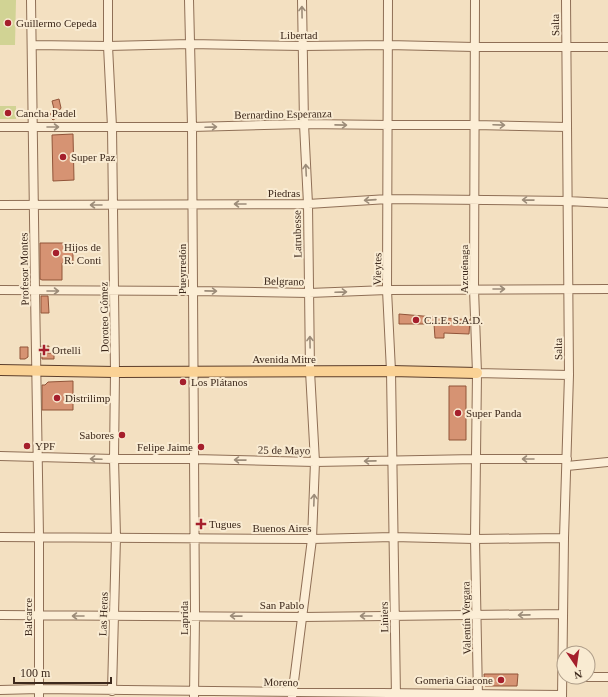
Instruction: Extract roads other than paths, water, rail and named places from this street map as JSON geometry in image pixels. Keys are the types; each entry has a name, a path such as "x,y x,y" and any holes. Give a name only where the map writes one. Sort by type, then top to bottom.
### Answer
{"main road":[{"name":"Avenida Mitre","path":"0,370 115,372 391,371 477,373"}],"street":[{"name":"Profesor Montes","path":"31,0 39,537"},
{"name":"Doroteo Gómez","path":"108,0 108,46 114,205 114,459 116,537"},
{"name":"Pueyrredón","path":"189,0 192,127 194,538"},
{"name":"Latrubesse","path":"292,695 312,539 315,462 310,371 308,204 304,124 302,0"},
{"name":"Vieytes","path":"388,0 389,125 387,290 391,371 393,537"},
{"name":"Azcuénaga","path":"475,0 474,289 477,373 475,539"},
{"name":"Salta","path":"563,645 564,538 569,374 566,0"},
{"name":"Libertad","path":"32,45 108,46 190,44 474,47 608,46"},
{"name":"Bernardino Esperanza","path":"0,127 192,127 304,124 567,127"},
{"name":"Piedras","path":"0,205 308,204 388,199 567,201 608,203"},
{"name":"Belgrano","path":"0,290 193,290 309,293 387,290 608,289"},
{"name":"Avenida Mitre","path":"477,373 569,374"},
{"name":"25 de Mayo","path":"0,456 315,462 476,459 608,462"},
{"name":"Buenos Aires","path":"0,537 312,539 393,537 475,539 564,538"},
{"name":"Balcarce","path":"39,537 39,693"},
{"name":"Las Heras","path":"112,691 116,537"},
{"name":"Liniers","path":"393,537 396,616 396,695"},
{"name":"Laprida","path":"194,538 196,616 194,694"},
{"name":"Valentín Vergara","path":"475,539 478,696"},
{"name":"San Pablo","path":"0,615 477,616 563,614"},
{"path":"596,677 608,677"},
{"name":"Salta","path":"562,696 563,685"},
{"name":"Moreno","path":"0,690 39,693 112,691 126,694 562,696"}],"place":[{"name":"Guillermo Cepeda","path":"8,23"},
{"name":"Cancha Padel","path":"8,113"},
{"name":"Super Paz","path":"63,157"},
{"name":"Hijos de R. Conti","path":"56,253"},
{"name":"C.I.E. S.A.D.","path":"416,320"},
{"name":"Ortelli","path":"44,350"},
{"name":"Los Plátanos","path":"183,382"},
{"name":"Distrilimp","path":"57,398"},
{"name":"Super Panda","path":"458,413"},
{"name":"Sabores","path":"122,435"},
{"name":"YPF","path":"27,446"},
{"name":"Felipe Jaime","path":"201,447"},
{"name":"Tugues","path":"201,524"},
{"name":"Gomerìa Giacone","path":"501,680"}]}
